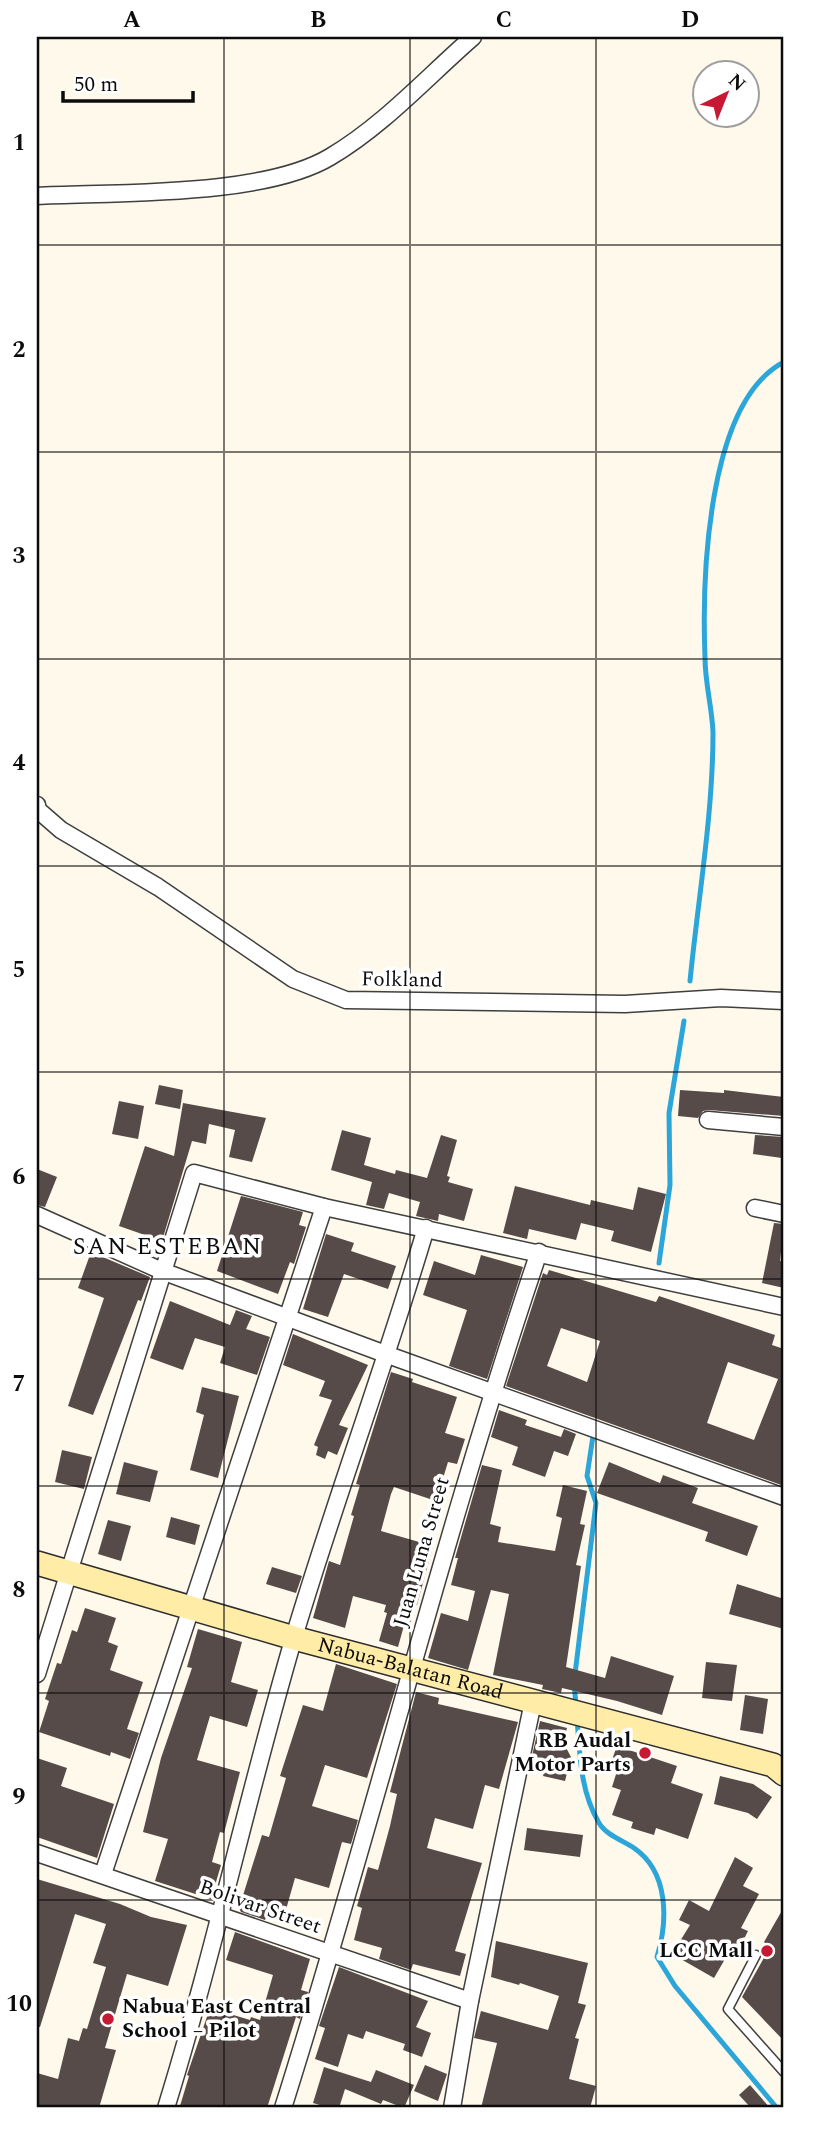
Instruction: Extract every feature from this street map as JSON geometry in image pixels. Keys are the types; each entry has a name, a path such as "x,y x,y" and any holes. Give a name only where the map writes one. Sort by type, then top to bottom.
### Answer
{"main road":[{"name":"Nabua-Balatan Road","path":"37,1563 294,1637 773,1765 784,1774"}],"street":[{"path":"37,196 225,186 277,178 328,158 363,134 473,37"},
{"name":"Folkland","path":"37,805 38,810 61,830 158,887 293,979 346,1000 625,1003 721,998 784,1001"},
{"path":"708,1120 784,1127"},
{"path":"37,1674 194,1172 324,1207 784,1307"},
{"path":"103,1874 324,1207"},
{"path":"755,1208 784,1214"},
{"path":"37,1215 162,1271 784,1497"},
{"path":"166,2108 194,2016 294,1637 355,1445 388,1355 426,1228"},
{"name":"Juan Luna Street","path":"283,2108 332,1954 411,1667 492,1390 539,1252"},
{"path":"452,2108 470,2001 533,1702"},
{"name":"Bolivar Street","path":"37,1853 470,2001"}],"lane":[{"path":"756,1955 727,2009 784,2072"}],"building":[{"path":"159,1085 183,1090 180,1109 155,1104"},
{"path":"680,1090 724,1093 724,1090 784,1097 784,1116 709,1110 703,1111 698,1118 678,1116"},
{"path":"119,1101 144,1106 138,1139 112,1134"},
{"path":"183,1103 266,1118 252,1162 229,1157 235,1130 209,1124 206,1144 192,1141 162,1241 119,1226 145,1146 174,1156"},
{"path":"342,1130 371,1138 364,1165 395,1174 396,1170 427,1178 441,1135 457,1140 447,1176 450,1177 448,1182 473,1189 464,1221 439,1214 438,1221 416,1216 420,1202 389,1193 384,1209 366,1205 372,1182 331,1170"},
{"path":"755,1135 784,1137 782,1158 753,1154"},
{"path":"37,1169 57,1177 45,1207 37,1205"},
{"path":"515,1186 590,1205 591,1200 633,1210 638,1187 666,1194 651,1252 611,1241 614,1231 581,1223 576,1240 529,1229 527,1239 503,1233"},
{"path":"241,1196 303,1212 299,1225 306,1227 294,1264 290,1262 278,1294 217,1271"},
{"path":"774,1223 784,1224 780,1261 784,1262 784,1288 762,1283"},
{"path":"326,1234 354,1243 351,1251 396,1266 388,1289 344,1274 328,1317 303,1309"},
{"path":"91,1252 150,1277 141,1301 138,1300 93,1415 68,1406 104,1298 78,1288"},
{"path":"481,1255 523,1267 487,1379 449,1366 467,1310 423,1295 434,1261 475,1275"},
{"path":"549,1270 656,1302 659,1296 775,1335 772,1345 784,1349 784,1486 506,1386 543,1273 547,1275","holes":["561,1328 600,1341 587,1382 547,1366","728,1362 778,1379 754,1440 707,1423"]},
{"path":"170,1301 230,1325 236,1310 252,1316 246,1329 270,1337 257,1375 220,1363 225,1347 195,1338 183,1370 150,1358"},
{"path":"293,1334 368,1365 339,1425 348,1428 337,1455 328,1451 325,1459 316,1455 318,1447 314,1445 332,1400 319,1396 325,1381 283,1365"},
{"path":"391,1372 457,1397 445,1433 465,1439 457,1464 448,1462 436,1501 394,1487 391,1494 381,1531 433,1546 417,1605 410,1604 398,1647 379,1641 387,1613 384,1612 386,1605 353,1596 345,1628 313,1618 329,1561 340,1565 354,1516 351,1515 360,1485 356,1484"},
{"path":"202,1387 239,1396 218,1478 190,1470 204,1415 196,1412"},
{"path":"499,1410 527,1420 525,1425 561,1437 564,1429 576,1434 568,1456 554,1451 545,1477 512,1465 518,1447 491,1437"},
{"path":"62,1450 92,1457 84,1489 55,1482"},
{"path":"124,1462 158,1471 150,1502 116,1494"},
{"path":"609,1462 660,1483 663,1475 698,1488 692,1503 758,1526 747,1556 705,1541 708,1532 597,1493"},
{"path":"482,1465 502,1470 490,1524 501,1527 498,1542 555,1551 562,1518 556,1516 563,1485 587,1491 580,1524 585,1525 576,1565 581,1566 566,1667 605,1678 611,1656 674,1676 662,1715 617,1701 562,1688 561,1693 542,1689 543,1685 493,1675 509,1594 491,1590 468,1670 428,1658 441,1613 468,1621 475,1591 451,1585 458,1558 455,1558"},
{"path":"171,1517 200,1525 195,1545 166,1537"},
{"path":"108,1520 131,1526 121,1561 98,1554"},
{"path":"272,1567 302,1576 296,1593 266,1584"},
{"path":"737,1584 784,1599 784,1629 729,1614"},
{"path":"85,1608 116,1618 108,1642 118,1646 110,1670 143,1682 127,1729 139,1733 130,1759 111,1752 110,1756 39,1732 49,1701 45,1699 57,1663 61,1664 72,1630 77,1632"},
{"path":"198,1629 242,1642 231,1682 258,1690 247,1727 210,1716 197,1760 240,1772 224,1833 220,1832 212,1862 221,1865 211,1899 155,1881 168,1839 143,1832 161,1758 192,1668 187,1667"},
{"path":"706,1662 737,1665 732,1701 702,1698"},
{"path":"336,1664 397,1684 367,1778 325,1765 312,1806 358,1820 351,1844 342,1842 329,1888 295,1878 283,1920 267,1915 265,1920 241,1912 239,1908 262,1835 269,1837 286,1778 280,1776 303,1705 323,1711"},
{"path":"416,1692 439,1698 438,1704 518,1722 499,1789 485,1785 473,1829 435,1818 427,1848 482,1863 455,1951 466,1954 460,1976 413,1964 411,1970 379,1959 382,1948 354,1940 362,1908 357,1906 368,1867 378,1870 390,1826 397,1794 390,1792"},
{"path":"745,1695 768,1699 763,1734 740,1730"},
{"path":"540,1721 567,1728 563,1742 571,1757 565,1781 543,1776 547,1760 532,1756"},
{"path":"617,1746 677,1766 671,1783 703,1794 688,1839 656,1828 654,1835 631,1828 633,1822 612,1815 621,1790 612,1787 617,1771 609,1768"},
{"path":"37,1758 67,1768 61,1786 114,1804 97,1858 37,1837"},
{"path":"720,1776 753,1784 772,1797 757,1819 748,1813 714,1804"},
{"path":"527,1828 583,1835 580,1857 524,1850"},
{"path":"735,1857 753,1868 743,1886 759,1894 741,1928 748,1931 738,1951 732,1947 714,1978 672,1954 690,1925 679,1920 689,1900 709,1911"},
{"path":"37,1879 120,1904 151,1917 187,1925 168,1986 127,1974 105,2048 116,2050 99,2108 37,2108 37,2073 58,2079 68,2038 79,2041 83,2028 87,2029 106,1967 93,1963 106,1924 75,1914 40,2027 37,2027"},
{"path":"784,1907 784,2041 742,1997 770,1947 764,1942"},
{"path":"235,1932 310,1959 301,1990 308,1992 300,2019 296,2017 267,2108 180,2106 189,2076 187,2075 210,2008 250,2020 251,2017 260,2020 273,1975 226,1960"},
{"path":"496,1941 588,1963 578,2003 586,2005 575,2038 579,2039 569,2079 596,2086 590,2108 481,2108 497,2043 474,2038 481,2011 548,2030 559,1996 491,1977"},
{"path":"339,1967 428,2001 416,2027 431,2033 422,2057 403,2050 405,2044 366,2031 363,2039 348,2034 338,2067 315,2059 325,2028 319,2026"},
{"path":"425,2065 447,2074 438,2101 414,2091"},
{"path":"324,2067 371,2082 376,2070 414,2085 404,2108 383,2100 381,2104 345,2089 339,2108 330,2108 313,2103"},
{"path":"750,2085 770,2108 751,2108 739,2095"}],"waterway":[{"path":"690,981 708,826 712,763 713,732 705,667 704,625 708,541 714,496 724,453 738,414 758,383 784,362"},
{"path":"659,1263 670,1185 669,1113 684,1021"},
{"path":"575,1674 596,1503 587,1476 593,1436"},
{"path":"574,1683 576,1705"},
{"path":"577,1718 582,1772 593,1811 606,1831 645,1858 660,1884 664,1913 657,1957 675,1986 777,2108"}],"place":[{"name":"RB Audal Motor Parts","path":"645,1753"},
{"name":"LCC Mall","path":"767,1951"},
{"name":"Nabua East Central School – Pilot","path":"108,2019"}],"district":[{"name":"SAN ESTEBAN","path":"168,1247"}]}
